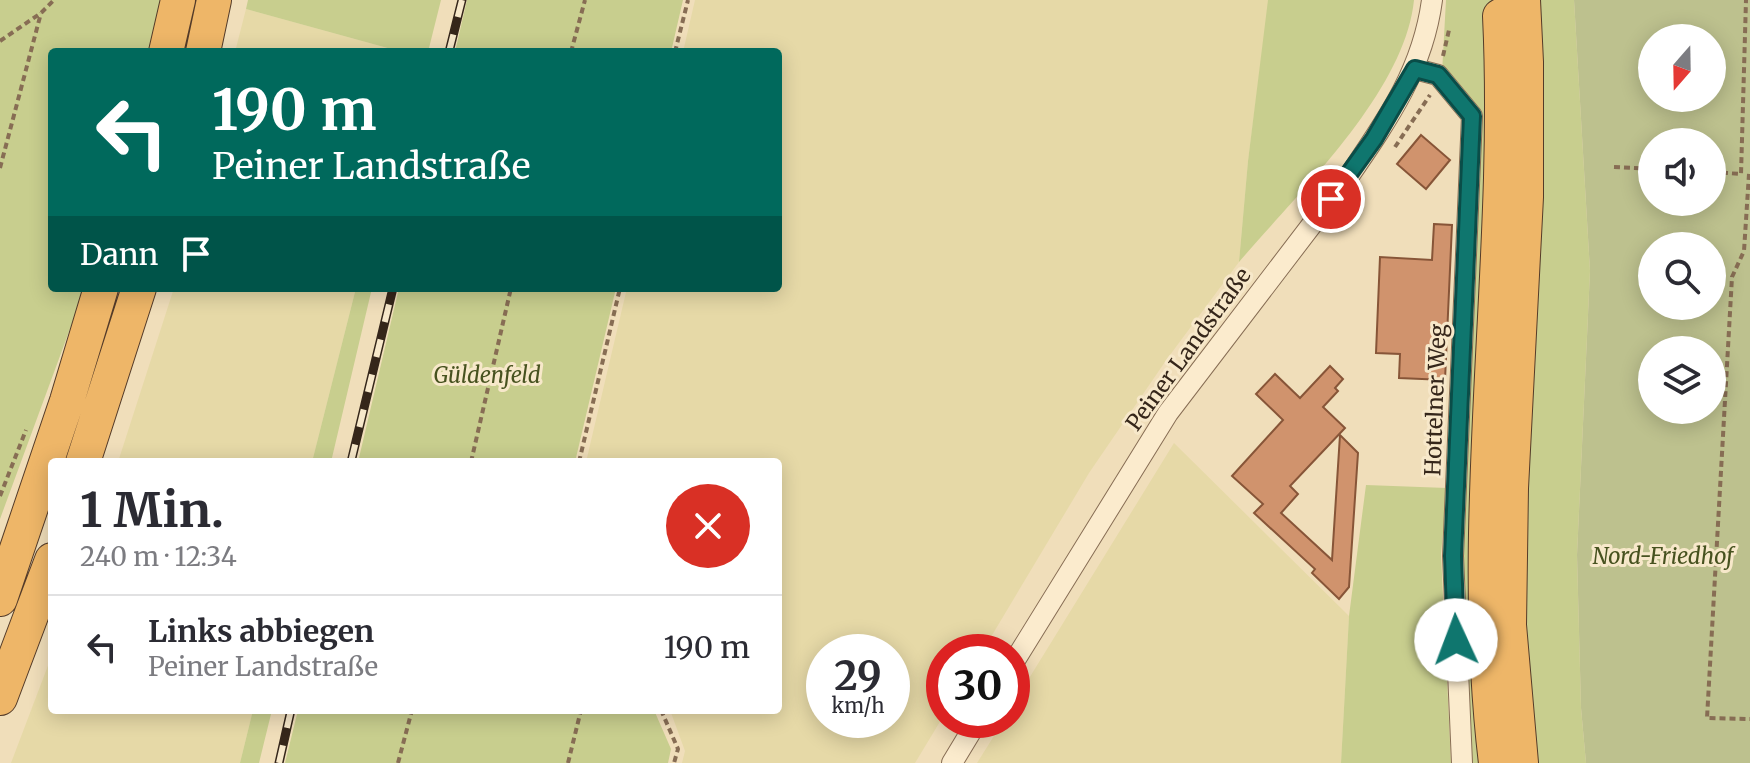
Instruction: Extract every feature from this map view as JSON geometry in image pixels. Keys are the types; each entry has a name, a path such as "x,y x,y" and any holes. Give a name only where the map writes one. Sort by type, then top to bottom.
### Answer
{"highway":[{"path":"167,48 178,0"},
{"path":"204,48 214,0"},
{"path":"1496,763 1488,677 1485,568 1503,132 1500,0"},
{"path":"1521,763 1509,610 1511,488 1526,197 1523,0"},
{"path":"0,599 67,401 100,292"},
{"path":"84,458 138,292"},
{"path":"0,698 48,571"}],"street":[{"name":"Peiner Landstraße","path":"1030,636 1168,413 1374,139 1415,69 1428,33 1432,0"},
{"name":"Hottelner Weg","path":"1415,69 1438,75 1472,116 1453,556 1462,763"},
{"path":"952,763 967,738"}],"path":[{"path":"0,41 41,13 54,0"},
{"path":"572,48 585,0"},
{"path":"676,48 688,0"},
{"path":"1741,174 1746,0"},
{"path":"0,168 41,13"},
{"path":"1614,167 1638,168"},
{"path":"1726,173 1749,174 1747,251 1732,277 1707,718 1750,719"},
{"path":"472,458 510,292"},
{"path":"580,458 619,292"},
{"path":"0,496 27,428"},
{"path":"398,763 411,714"},
{"path":"568,763 580,714"},
{"path":"663,714 678,749 674,763"}],"shaded area":[{"path":"695,0 1269,0 1248,161 1239,262 1167,359 1089,473 993,634 926,634 926,738 930,738 915,763 682,763 685,751 671,714 782,714 782,458 587,458 626,292 782,292 782,48 684,48"},
{"path":"246,9 387,48 236,48"},
{"path":"173,292 355,292 313,458 119,458"},
{"path":"1174,443 1349,616 1341,763 977,763 993,738 1030,738 1030,677"},
{"path":"48,666 48,714 252,714 240,763 11,763"}],"green space":[{"path":"0,0 164,0 152,48 48,48 48,292 84,292 0,519"},
{"path":"248,0 441,0 429,48 387,48 246,9"},
{"path":"467,0 683,0 672,48 456,48"},
{"path":"1268,0 1414,0 1406,35 1391,70 1370,105 1318,173 1239,262 1248,161"},
{"path":"1446,0 1574,0 1590,271 1577,555 1581,708 1586,763 1471,763 1459,556 1477,114 1442,73"},
{"name":"Nord-Friedhof","path":"1574,0 1750,0 1750,763 1586,763 1581,708 1577,555 1590,271"},
{"path":"355,292 371,292 332,458 313,458"},
{"name":"Güldenfeld","path":"398,292 615,292 576,458 359,458"},
{"path":"1366,485 1447,488 1441,554 1451,763 1341,763 1349,616"},
{"path":"252,714 271,714 259,763 240,763"},
{"path":"297,714 656,714 671,749 668,763 285,763"}],"building":[{"path":"1421,135 1450,160 1426,189 1397,164"},
{"path":"1434,224 1452,225 1445,380 1399,378 1400,354 1376,353 1380,257 1432,260"},
{"path":"1330,366 1343,379 1335,388 1338,391 1323,407 1345,428 1290,486 1298,494 1281,513 1332,560 1340,435 1358,453 1349,587 1339,599 1312,573 1315,569 1254,513 1263,504 1232,476 1283,420 1256,394 1275,374 1300,398"}],"railway":[{"path":"450,48 462,0"},
{"path":"352,458 392,292"},
{"path":"279,763 290,714"}],"route":[{"path":"1331,199 1374,139 1415,69 1438,75 1472,116 1453,556 1456,640"}]}
